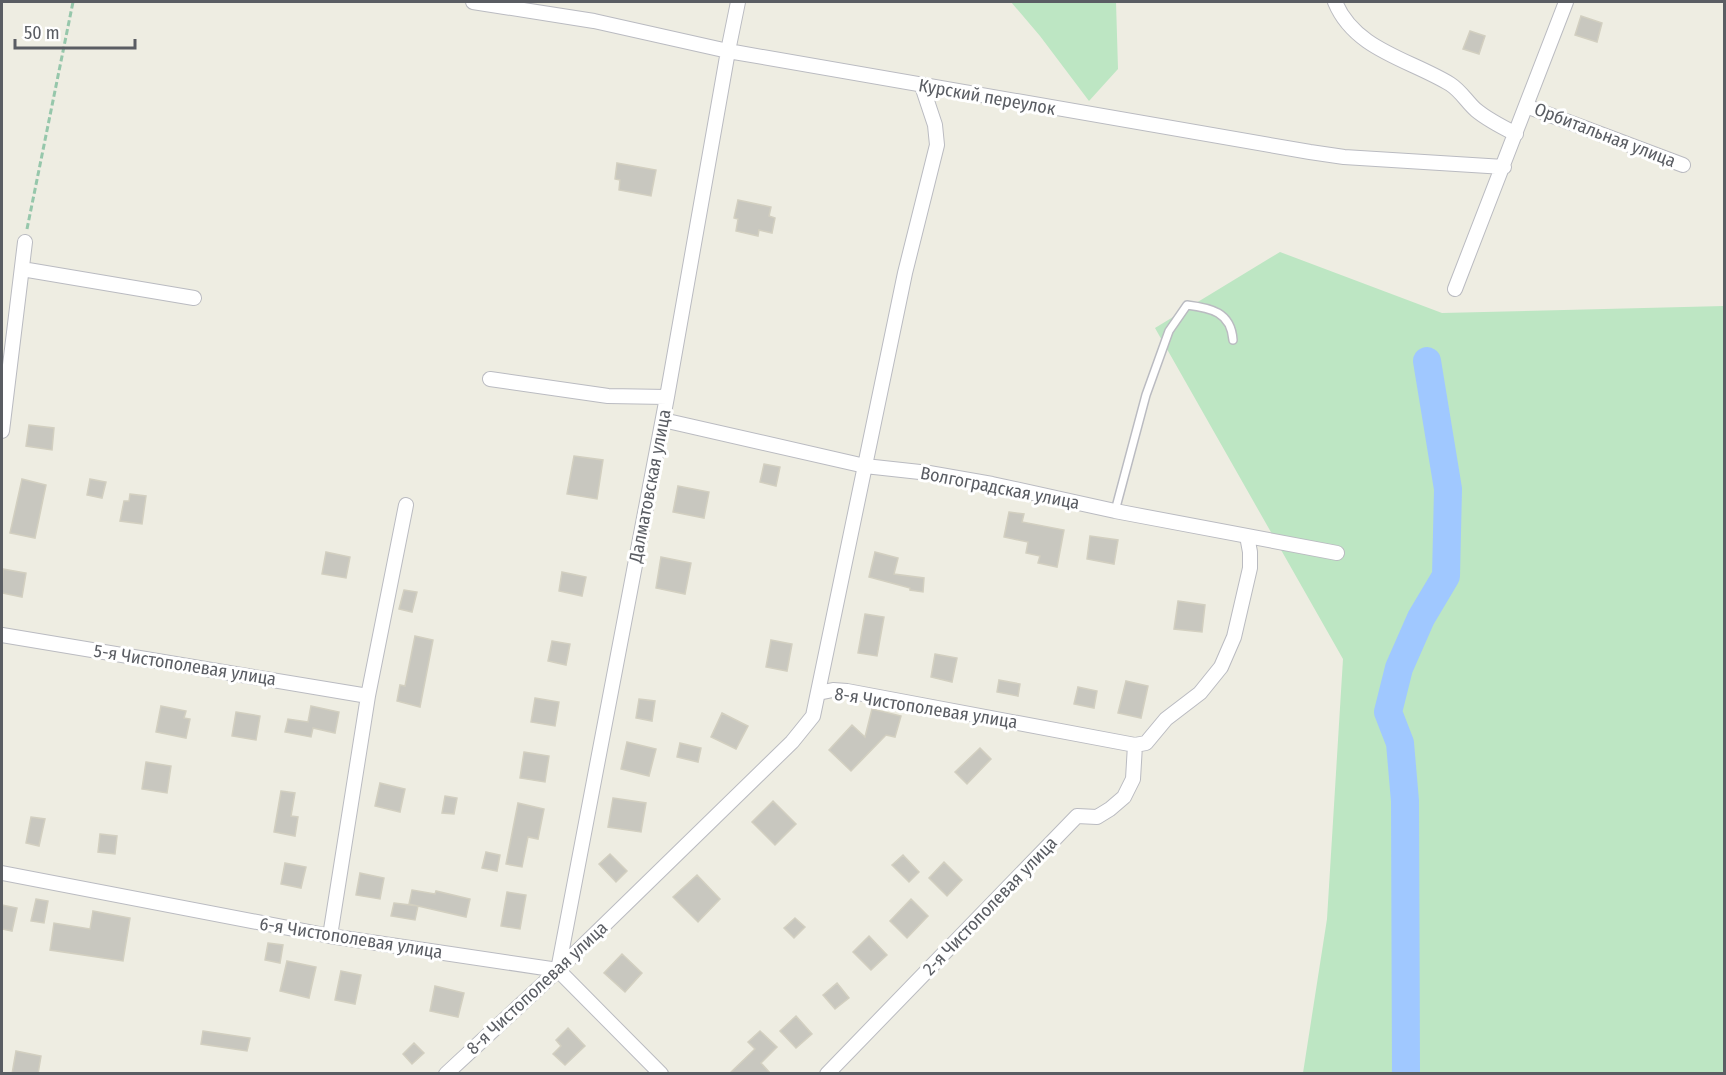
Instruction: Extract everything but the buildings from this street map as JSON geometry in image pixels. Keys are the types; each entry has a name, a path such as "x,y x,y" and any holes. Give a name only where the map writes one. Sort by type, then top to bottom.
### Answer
{"street":[{"name":"Курский переулок","path":"473,2 594,21 728,51 922,86 1344,157 1504,167"},
{"name":"Далматовская улица","path":"558,970 663,420 738,2"},
{"path":"1335,2 1347,24 1360,37 1418,70 1449,84 1464,96 1474,109 1516,134"},
{"path":"1455,289 1566,2"},
{"path":"818,693 905,273 937,145 936,125 922,86"},
{"name":"Орбитальная улица","path":"1526,106 1683,165"},
{"path":"2,431 25,242"},
{"path":"22,269 194,298"},
{"path":"490,379 608,396 667,397"},
{"name":"Волгоградская улица","path":"663,420 865,466 982,482 1115,512 1337,553"},
{"path":"330,936 368,696 406,505"},
{"path":"1135,745 1146,743 1166,719 1200,693 1221,667 1234,637 1250,568 1247,536"},
{"name":"5-я Чистополевая улица","path":"2,635 368,696"},
{"name":"8-я Чистополевая улица","path":"446,1074 558,970 798,736 813,716 818,693 833,690 847,691 1135,745"},
{"name":"2-я Чистополевая улица","path":"827,1074 1077,816 1097,817 1110,810 1124,797 1133,780 1135,745"},
{"name":"6-я Чистополевая улица","path":"2,873 330,936 558,970"},
{"path":"558,970 662,1074"}],"lane":[{"path":"1115,512 1146,395 1168,331 1186,305 1208,307 1224,317 1233,329 1233,340"}],"path":[{"path":"25,242 73,2"}],"green space":[{"path":"1011,2 1116,2 1118,69 1089,101"},
{"path":"1280,252 1442,313 1724,306 1724,1073 1303,1073 1327,919 1343,659 1155,328"}],"waterway":[{"path":"1406,1074 1405,801 1400,743 1388,712 1399,668 1421,618 1446,576 1448,489 1427,361"}]}
